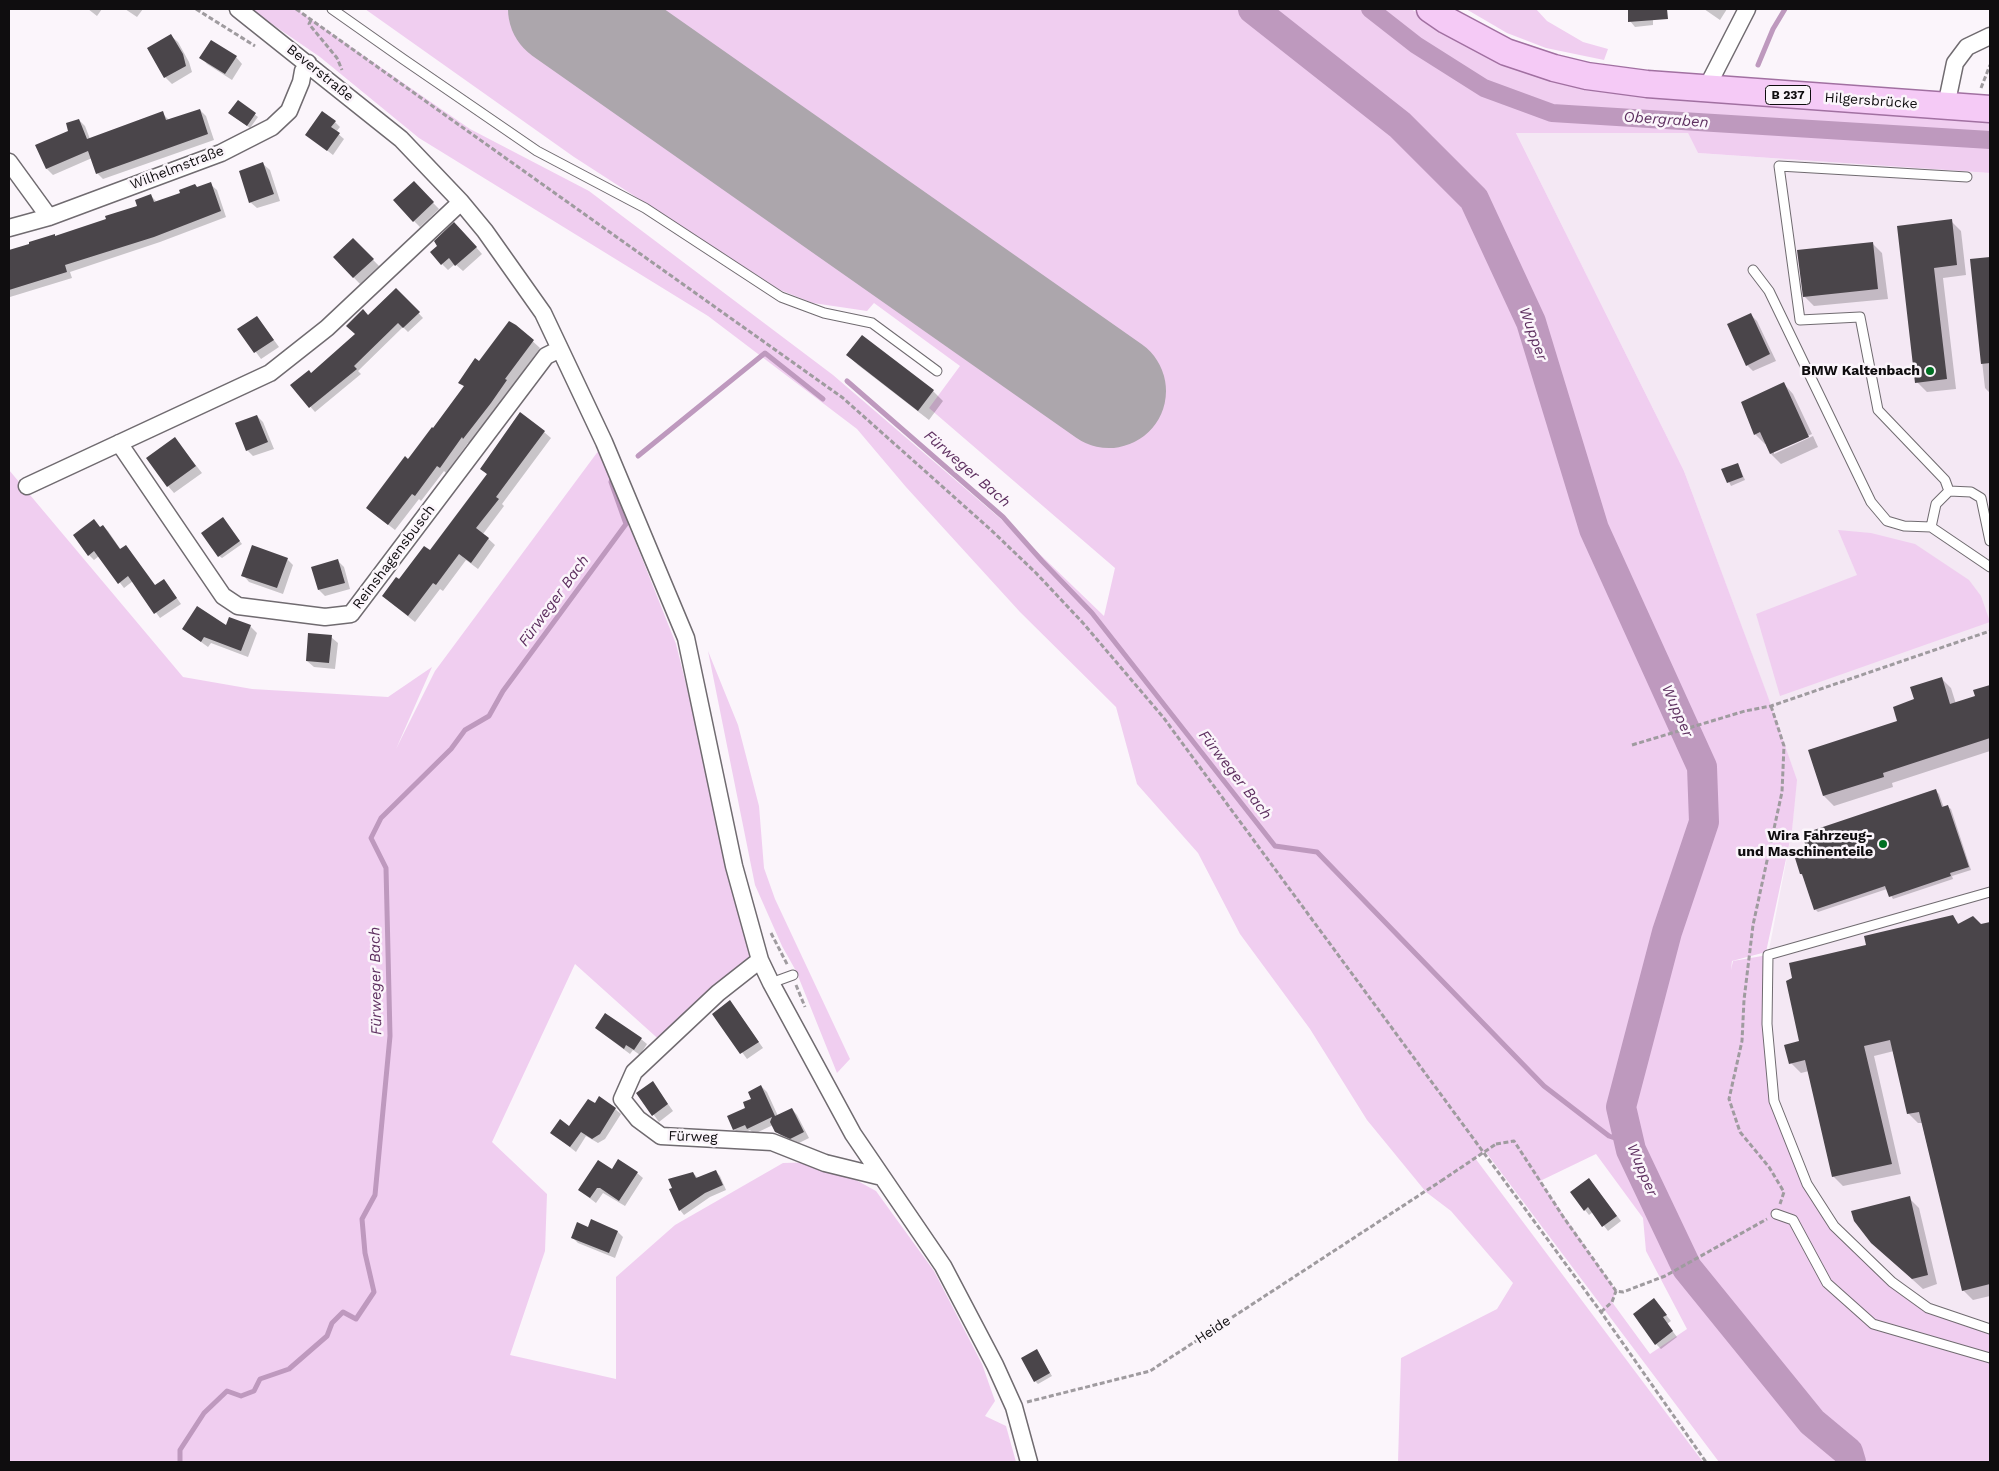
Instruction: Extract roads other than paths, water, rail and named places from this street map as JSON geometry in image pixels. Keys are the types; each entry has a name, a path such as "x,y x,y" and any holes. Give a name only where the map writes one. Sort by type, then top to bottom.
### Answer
{"main road":[{"name":"Hilgersbrücke","path":"1430,9 1446,20 1506,52 1554,68 1587,76 1706,89 1946,106 1985,100"}],"street":[{"name":"Beverstraße","path":"238,9 401,139 461,202 543,313 604,442 686,638 734,866 760,960 853,1134 942,1266 995,1365 1014,1407 1029,1462"},
{"path":"1706,89 1747,9"},
{"path":"1946,106 1955,63 1967,47 1990,36"},
{"name":"Wilhelmstraße","path":"9,228 49,216 221,153 272,127 289,111 301,82 303,71 308,64"},
{"path":"9,162 49,216"},
{"path":"28,486 270,373 327,328 461,202"},
{"name":"Reinshagensbusch","path":"119,443 223,596 238,606 325,618 351,614 546,356 560,349"},
{"name":"Fürweg","path":"760,960 718,993 634,1072 622,1099 638,1119 661,1136 772,1142 825,1163 882,1177"}],"lane":[{"path":"332,9 537,151 645,208 781,297 824,312 872,323 937,371"},
{"path":"1950,491 1946,480 1878,410 1860,317 1800,320 1779,166 1966,177"},
{"path":"1753,270 1769,291 1871,502 1887,521 1904,526 1931,527 1990,567"},
{"path":"1931,527 1936,504 1950,491 1971,492 1981,498 1990,541"},
{"path":"1990,892 1768,955 1767,1024 1774,1101 1807,1184 1834,1226 1892,1282 1928,1308 1990,1329"},
{"path":"771,983 793,975"},
{"path":"1776,1214 1793,1220 1827,1283 1874,1324 1990,1358"}],"waterway":[{"name":"Wupper","path":"1253,9 1400,125 1474,199 1531,322 1594,529 1702,767 1704,822 1667,932 1621,1107 1631,1150 1687,1268 1812,1422 1848,1452 1851,1462"},
{"name":"Obergraben","path":"1370,9 1416,45 1484,88 1552,113 1990,140"},
{"path":"1758,65 1773,29 1785,9"},
{"name":"Fürweger Bach","path":"638,456 765,353 823,399"},
{"name":"Fürweger Bach","path":"847,381 1003,517 1092,613 1275,846 1317,852 1544,1086 1609,1136 1629,1143"},
{"name":"Fürweger Bach","path":"180,1462 180,1450 204,1413 227,1391 241,1396 254,1391 260,1379 289,1369 327,1336 332,1323 343,1312 356,1319 374,1292 365,1253 362,1219 375,1195 390,1036 386,868 371,838 381,818 451,749 465,730 489,716 503,691 626,524 611,482 613,477"}],"place":[{"name":"BMW Kaltenbach","path":"1930,371"},
{"name":"Wira Fahrzeug- und Maschinenteile","path":"1883,844"}]}
